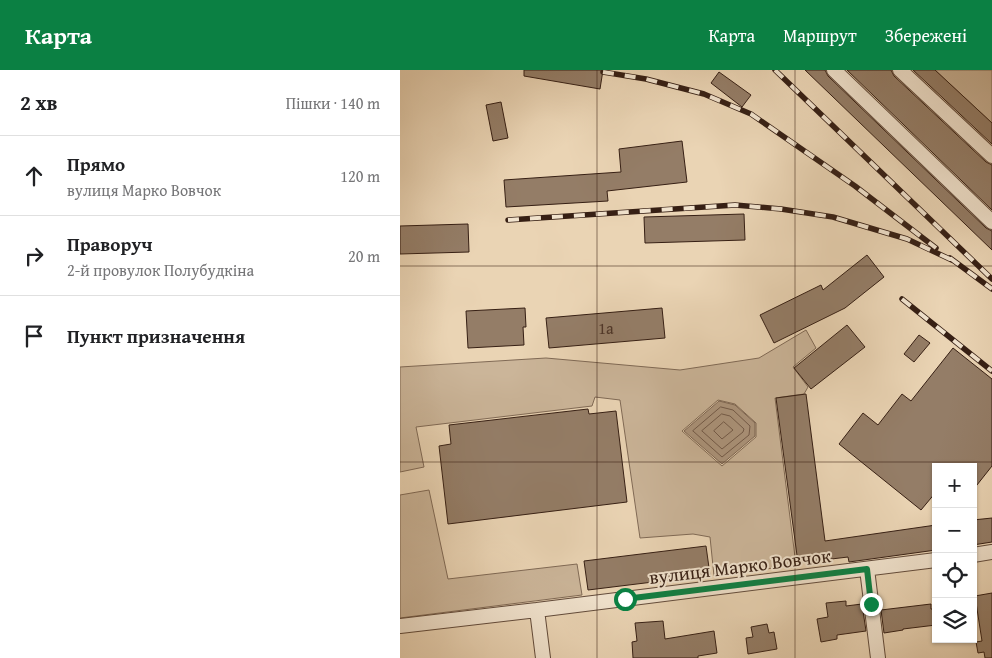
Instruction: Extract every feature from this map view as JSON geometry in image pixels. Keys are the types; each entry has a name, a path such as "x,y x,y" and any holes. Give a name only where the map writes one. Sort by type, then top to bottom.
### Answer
{"street":[{"path":"834,70 992,222"},
{"path":"900,70 992,156"},
{"path":"977,554 992,552"},
{"name":"вулиця Марко Вовчок","path":"400,626 932,561"},
{"path":"867,569 878,658"},
{"path":"537,610 543,658"}],"shaded area":[{"path":"935,70 992,70 992,123"},
{"path":"806,330 816,348 793,367 808,387 804,394 775,398 796,565 714,576 710,537 693,534 640,538 620,400 595,397 592,406 416,427 424,467 400,472 400,367 546,358 680,370 759,358","holes":["718,400 735,404 756,423 756,437 722,466 682,431"]},
{"path":"429,490 448,579 577,564 582,595 400,618 400,495"}],"water":[{"path":"719,401 735,405 755,423 755,436 722,464 684,431"}],"building":[{"path":"524,70 603,70 600,89 524,76"},
{"path":"805,70 825,70 828,76 986,228 992,231 992,250"},
{"path":"847,70 891,70 894,76 986,162 992,165 992,210"},
{"path":"913,70 935,70 992,123 992,144"},
{"path":"719,72 751,95 742,107 711,83"},
{"path":"501,102 508,138 493,141 486,105"},
{"path":"682,141 687,182 607,191 608,201 506,207 504,180 621,172 619,149"},
{"path":"744,214 745,240 645,243 644,217"},
{"path":"468,224 469,252 400,254 400,226"},
{"path":"867,255 884,277 845,308 774,343 760,315 821,285 823,290"},
{"path":"525,308 526,327 523,327 524,345 468,348 466,311"},
{"path":"662,308 665,338 549,348 546,318"},
{"path":"847,325 865,347 811,389 794,368"},
{"path":"919,335 930,343 914,362 904,354"},
{"path":"953,348 992,379 992,466 977,485 977,463 932,463 932,497 921,510 839,444 863,413 878,425 902,394 911,401"},
{"path":"806,394 825,541 932,526 932,551 849,562 848,557 798,563 776,398"},
{"path":"588,409 589,414 616,411 627,502 448,524 439,446 451,444 449,425"},
{"path":"992,518 992,542 977,544 977,520"},
{"path":"706,546 710,575 588,590 584,561"},
{"path":"992,593 992,658 985,658 984,652 978,653 976,643 982,641 977,596"},
{"path":"846,601 846,606 862,604 866,631 837,635 837,639 821,642 817,619 828,617 826,603"},
{"path":"931,604 932,625 884,633 881,610"},
{"path":"663,621 665,639 714,631 717,653 698,656 698,658 633,658 632,642 637,641 635,623"},
{"path":"767,624 769,633 774,632 777,649 748,654 746,638 753,637 751,627"}],"railway":[{"path":"775,70 992,279"},
{"path":"603,72 646,79 704,94 751,114 855,186 936,248"},
{"path":"508,220 735,205 781,209 833,217 907,239 954,261"},
{"path":"950,258 992,289"},
{"path":"902,299 992,371"}],"route":[{"path":"625,599 867,569 871,604"}]}
